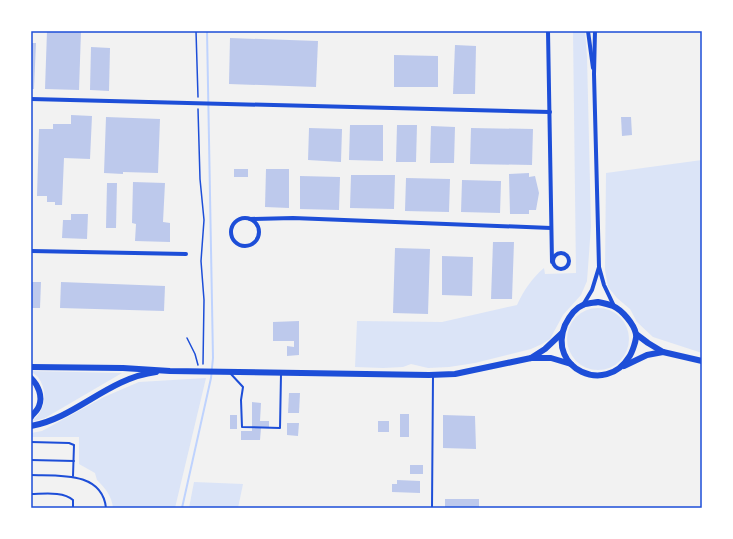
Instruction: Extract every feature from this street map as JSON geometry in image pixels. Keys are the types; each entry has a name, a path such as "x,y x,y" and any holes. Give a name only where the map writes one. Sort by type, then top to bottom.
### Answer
{"main road":[{"path":"663,352 646,355 612,373 600,376 583,373 571,364 562,351 562,333 569,316 583,305 598,302 614,306 626,316 636,334 663,352 702,361"},
{"path":"531,358 545,349 562,333"},
{"path":"624,366 632,353 636,334"},
{"path":"31,367 433,375 455,374 531,358 551,358 571,364"},
{"path":"31,426 48,422 128,379 145,374 170,370"},
{"path":"31,378 37,384 40,395 39,406 31,417"}],"street":[{"path":"548,31 552,262 554,266 562,269 566,267 569,260 564,253 558,253 554,256 552,262"},
{"path":"588,31 594,74"},
{"path":"596,31 594,74 599,267 604,285 614,306"},
{"path":"31,99 550,112"},
{"path":"250,219 257,224 257,238 253,243 248,245 240,245 232,238 231,230 235,221 240,218 293,218 551,228"},
{"path":"31,251 186,254"},
{"path":"583,305 592,290 599,267"}],"lane":[{"path":"228,371 243,386 241,400 242,427 280,428 281,372"},
{"path":"432,508 433,375"},
{"path":"31,442 69,443 74,445 73,476"},
{"path":"31,460 74,461"},
{"path":"31,475 73,476 85,480 102,494 106,508"},
{"path":"31,494 61,495 69,497 73,500 73,508"}],"path":[{"path":"196,31 200,179 204,220 201,261 204,300 204,363 200,371"},
{"path":"187,338 195,354 200,371"}],"shaded area":[{"path":"573,31 585,31 587,56 591,226 587,281 581,295 563,315 550,339 531,349 475,363 449,367 428,368 411,364 403,367 355,367 357,321 442,322 517,305 522,294 544,268 545,274 576,273"},
{"path":"702,160 702,353 653,337 637,322 630,309 617,298 608,287 605,270 606,173"},
{"path":"592,308 604,308 620,317 627,327 629,339 627,351 620,361 604,370 592,370 581,365 572,356 567,345 567,333 572,322 581,313"},
{"path":"31,371 122,373 45,418 31,422 41,411 44,401 44,391 41,381"},
{"path":"206,378 175,508 113,508 110,496 97,480 95,473 79,464 79,437 31,437 31,433 42,431 104,397 139,382"},
{"path":"194,482 243,484 238,508 189,508"}],"building":[{"path":"47,31 81,31 79,90 45,89"},
{"path":"230,38 318,41 316,87 229,84"},
{"path":"31,43 36,43 34,89 31,89"},
{"path":"455,45 476,46 475,94 453,94"},
{"path":"91,47 110,48 109,91 90,90"},
{"path":"394,55 438,56 438,87 394,87"},
{"path":"71,115 92,116 90,159 64,158 62,205 55,205 55,202 47,202 47,196 37,196 39,129 53,129 53,124 71,124"},
{"path":"106,117 160,119 158,173 104,173"},
{"path":"621,117 631,117 632,135 622,136"},
{"path":"350,125 383,125 383,161 349,160"},
{"path":"397,125 417,125 416,162 396,162"},
{"path":"431,126 455,127 454,163 430,163"},
{"path":"309,128 342,129 341,162 308,160"},
{"path":"471,128 533,129 532,165 470,164"},
{"path":"234,169 248,169 248,177 234,177"},
{"path":"266,169 289,169 289,208 265,207"},
{"path":"529,173 529,177 535,176 539,193 536,210 529,210 529,214 510,214 509,174"},
{"path":"351,175 395,175 394,209 350,208"},
{"path":"300,176 340,177 339,210 300,209"},
{"path":"406,178 450,179 449,212 405,211"},
{"path":"462,180 501,181 500,213 461,212"},
{"path":"133,182 165,183 163,222 170,223 170,242 135,241 136,224 132,223"},
{"path":"107,183 117,183 116,228 106,228"},
{"path":"71,214 88,214 87,239 62,238 63,220 71,220"},
{"path":"493,242 514,242 512,299 491,299"},
{"path":"395,248 430,249 428,314 393,313"},
{"path":"442,256 473,257 472,296 442,295"},
{"path":"31,282 41,282 40,308 31,308"},
{"path":"61,282 165,286 164,311 60,308"},
{"path":"299,321 299,355 287,356 287,346 294,347 294,341 273,341 273,322"},
{"path":"289,393 300,393 299,413 288,413"},
{"path":"252,402 261,403 260,421 269,421 269,428 261,428 260,440 241,440 241,431 252,431"},
{"path":"400,414 409,414 409,437 400,437"},
{"path":"230,415 237,415 237,429 230,429"},
{"path":"443,415 475,416 476,449 443,448"},
{"path":"378,421 389,421 389,432 378,432"},
{"path":"287,423 299,423 298,436 287,435"},
{"path":"410,465 423,465 423,474 410,474"},
{"path":"397,480 420,481 420,493 392,492 392,484 397,484"},
{"path":"445,499 479,499 479,508 445,508"}],"waterway":[{"path":"182,508 211,378 213,358 207,31"}]}
